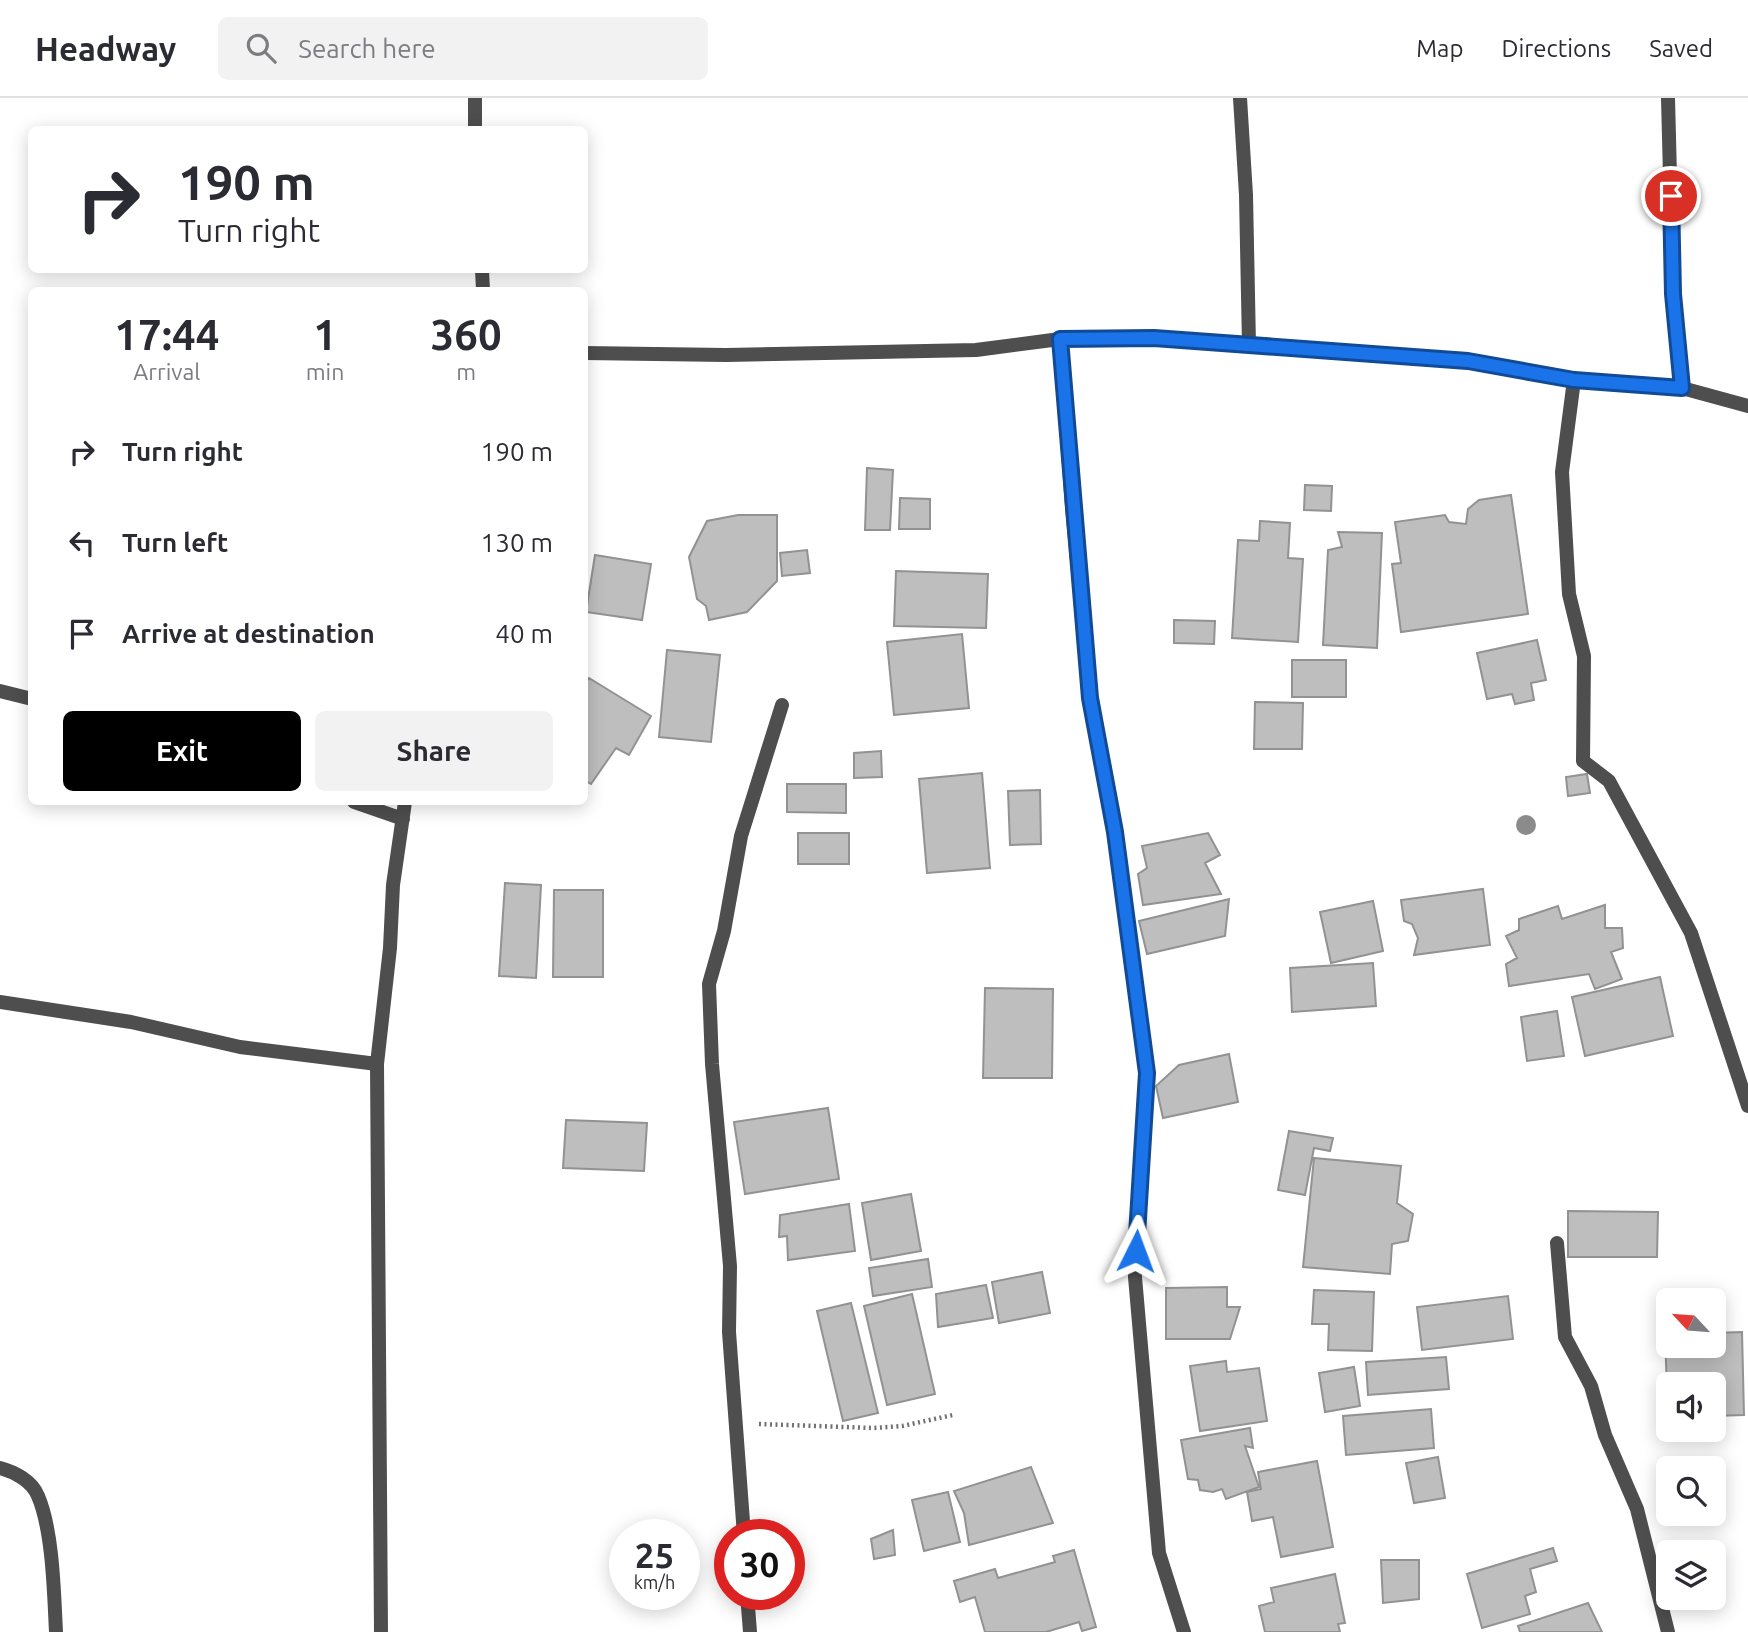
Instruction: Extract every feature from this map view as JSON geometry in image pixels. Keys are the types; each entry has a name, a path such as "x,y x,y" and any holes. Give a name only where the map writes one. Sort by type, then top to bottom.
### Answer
{"street":[{"path":"475,98 475,126"},
{"path":"1240,98 1250,345"},
{"path":"1668,98 1673,294 1682,388"},
{"path":"588,353 726,355 976,350 1060,339 1154,338 1468,361 1574,380 1682,388 1748,406"},
{"path":"1060,339 1090,698 1115,832 1147,1073 1135,1277 1159,1553 1184,1632"},
{"path":"1574,380 1562,472 1569,594 1584,656 1583,761 1609,781 1691,933 1747,1099"},
{"path":"0,691 28,698"},
{"path":"743,1519 729,1332 730,1266 712,1064 709,984 724,930 741,836 782,705"},
{"path":"362,805 402,819"},
{"path":"381,1632 377,1063 390,948 393,885 404,805"},
{"path":"0,1002 131,1022 240,1047 377,1063"},
{"path":"1557,1242 1565,1337 1591,1386 1605,1435 1637,1509 1668,1632"},
{"path":"0,1468 18,1473 38,1494 53,1568 56,1632"},
{"path":"748,1610 750,1632"}],"path":[{"path":"737,1425 873,1428 902,1426 953,1415"}],"building":[{"path":"867,468 893,470 890,530 865,530"},
{"path":"1305,485 1332,486 1331,511 1304,510"},
{"path":"1511,495 1528,614 1401,632 1392,564 1401,563 1395,522 1445,515 1449,522 1466,524 1468,509 1479,500"},
{"path":"900,498 930,499 930,529 899,529"},
{"path":"738,515 777,515 777,581 747,612 709,620 706,606 697,599 689,557 707,521"},
{"path":"1260,521 1290,523 1288,558 1303,559 1298,642 1232,638 1238,540 1259,541"},
{"path":"1338,532 1382,533 1377,648 1323,645 1328,550 1342,547"},
{"path":"807,550 810,573 782,576 780,553"},
{"path":"595,555 651,564 642,620 588,612"},
{"path":"896,571 988,574 986,628 894,626"},
{"path":"1174,620 1215,621 1214,644 1174,643"},
{"path":"962,634 969,708 894,715 887,642"},
{"path":"1537,640 1546,680 1531,683 1534,700 1515,704 1512,694 1487,699 1477,653"},
{"path":"667,650 720,655 711,742 659,737"},
{"path":"1292,660 1346,660 1346,697 1292,697"},
{"path":"588,679 651,716 629,755 616,748 591,784 588,782"},
{"path":"1255,702 1303,703 1302,749 1254,749"},
{"path":"881,751 882,777 854,778 854,753"},
{"path":"982,773 990,868 927,873 919,779"},
{"path":"1587,774 1590,793 1568,796 1566,777"},
{"path":"787,784 846,784 846,813 787,812"},
{"path":"1040,790 1041,844 1010,845 1008,791"},
{"path":"798,833 849,833 849,864 798,864"},
{"path":"1208,833 1220,855 1205,863 1221,894 1143,905 1138,874 1147,868 1142,846"},
{"path":"505,883 541,885 536,978 499,976"},
{"path":"1483,889 1490,945 1414,955 1418,938 1412,924 1404,921 1401,900"},
{"path":"554,890 603,890 603,977 553,977"},
{"path":"1229,899 1225,936 1147,954 1139,921"},
{"path":"1373,901 1383,951 1331,963 1320,912"},
{"path":"1605,905 1605,928 1622,928 1623,948 1611,952 1622,979 1595,989 1589,974 1509,986 1506,964 1517,958 1506,936 1519,930 1519,919 1558,906 1562,919"},
{"path":"1373,963 1376,1006 1292,1012 1290,968"},
{"path":"1660,977 1673,1036 1585,1056 1572,997"},
{"path":"985,988 1053,989 1052,1078 983,1078"},
{"path":"1557,1011 1564,1056 1527,1061 1521,1017"},
{"path":"1229,1054 1238,1102 1163,1118 1156,1086 1179,1065"},
{"path":"828,1108 839,1179 745,1194 734,1122"},
{"path":"566,1120 647,1123 644,1171 563,1168"},
{"path":"1289,1131 1333,1138 1330,1151 1314,1148 1305,1195 1278,1190"},
{"path":"1314,1158 1401,1166 1397,1203 1413,1214 1408,1241 1392,1244 1390,1274 1303,1267"},
{"path":"911,1194 921,1251 871,1260 862,1203"},
{"path":"849,1204 855,1251 788,1260 787,1236 779,1237 780,1215"},
{"path":"1568,1211 1658,1212 1657,1257 1568,1257"},
{"path":"928,1259 932,1287 873,1296 869,1268"},
{"path":"1042,1272 1050,1313 999,1323 992,1282"},
{"path":"986,1285 993,1318 938,1327 936,1294"},
{"path":"1227,1287 1227,1307 1240,1307 1230,1339 1166,1339 1166,1288"},
{"path":"1314,1290 1374,1292 1372,1351 1328,1350 1329,1324 1312,1324"},
{"path":"912,1294 935,1394 887,1405 864,1306"},
{"path":"1508,1296 1513,1339 1422,1350 1417,1307"},
{"path":"851,1303 878,1413 843,1421 817,1311"},
{"path":"1742,1332 1744,1415 1726,1416 1726,1372 1666,1372 1666,1358 1726,1358 1726,1333"},
{"path":"1446,1357 1449,1389 1368,1395 1366,1362"},
{"path":"1226,1361 1227,1372 1259,1368 1267,1421 1200,1431 1190,1366"},
{"path":"1354,1367 1360,1406 1325,1412 1319,1373"},
{"path":"1431,1409 1434,1448 1346,1455 1343,1416"},
{"path":"1250,1428 1253,1448 1245,1446 1259,1487 1226,1499 1222,1489 1213,1492 1200,1490 1198,1480 1188,1479 1181,1440"},
{"path":"1438,1457 1445,1498 1414,1503 1406,1463"},
{"path":"1317,1461 1333,1547 1281,1557 1273,1517 1252,1521 1247,1492 1261,1489 1258,1472"},
{"path":"1031,1467 1053,1523 969,1545 964,1513 954,1491"},
{"path":"948,1492 960,1542 924,1551 912,1500"},
{"path":"893,1530 895,1555 874,1559 871,1539"},
{"path":"1553,1548 1557,1561 1530,1569 1536,1592 1525,1596 1530,1614 1482,1628 1467,1574"},
{"path":"1074,1550 1096,1627 1082,1631 1079,1622 1046,1632 985,1632 975,1597 960,1602 954,1581 995,1569 998,1578 1055,1562 1053,1556"},
{"path":"1381,1560 1419,1560 1419,1599 1383,1603"},
{"path":"1335,1574 1345,1623 1338,1624 1340,1632 1265,1632 1259,1606 1274,1602 1271,1588"},
{"path":"1588,1603 1602,1632 1520,1632 1518,1626"}],"route":[{"path":"1136,1251 1147,1073 1115,832 1090,698 1072,508 1060,339 1154,338 1468,361 1574,380 1682,388 1673,294 1671,196"}]}
